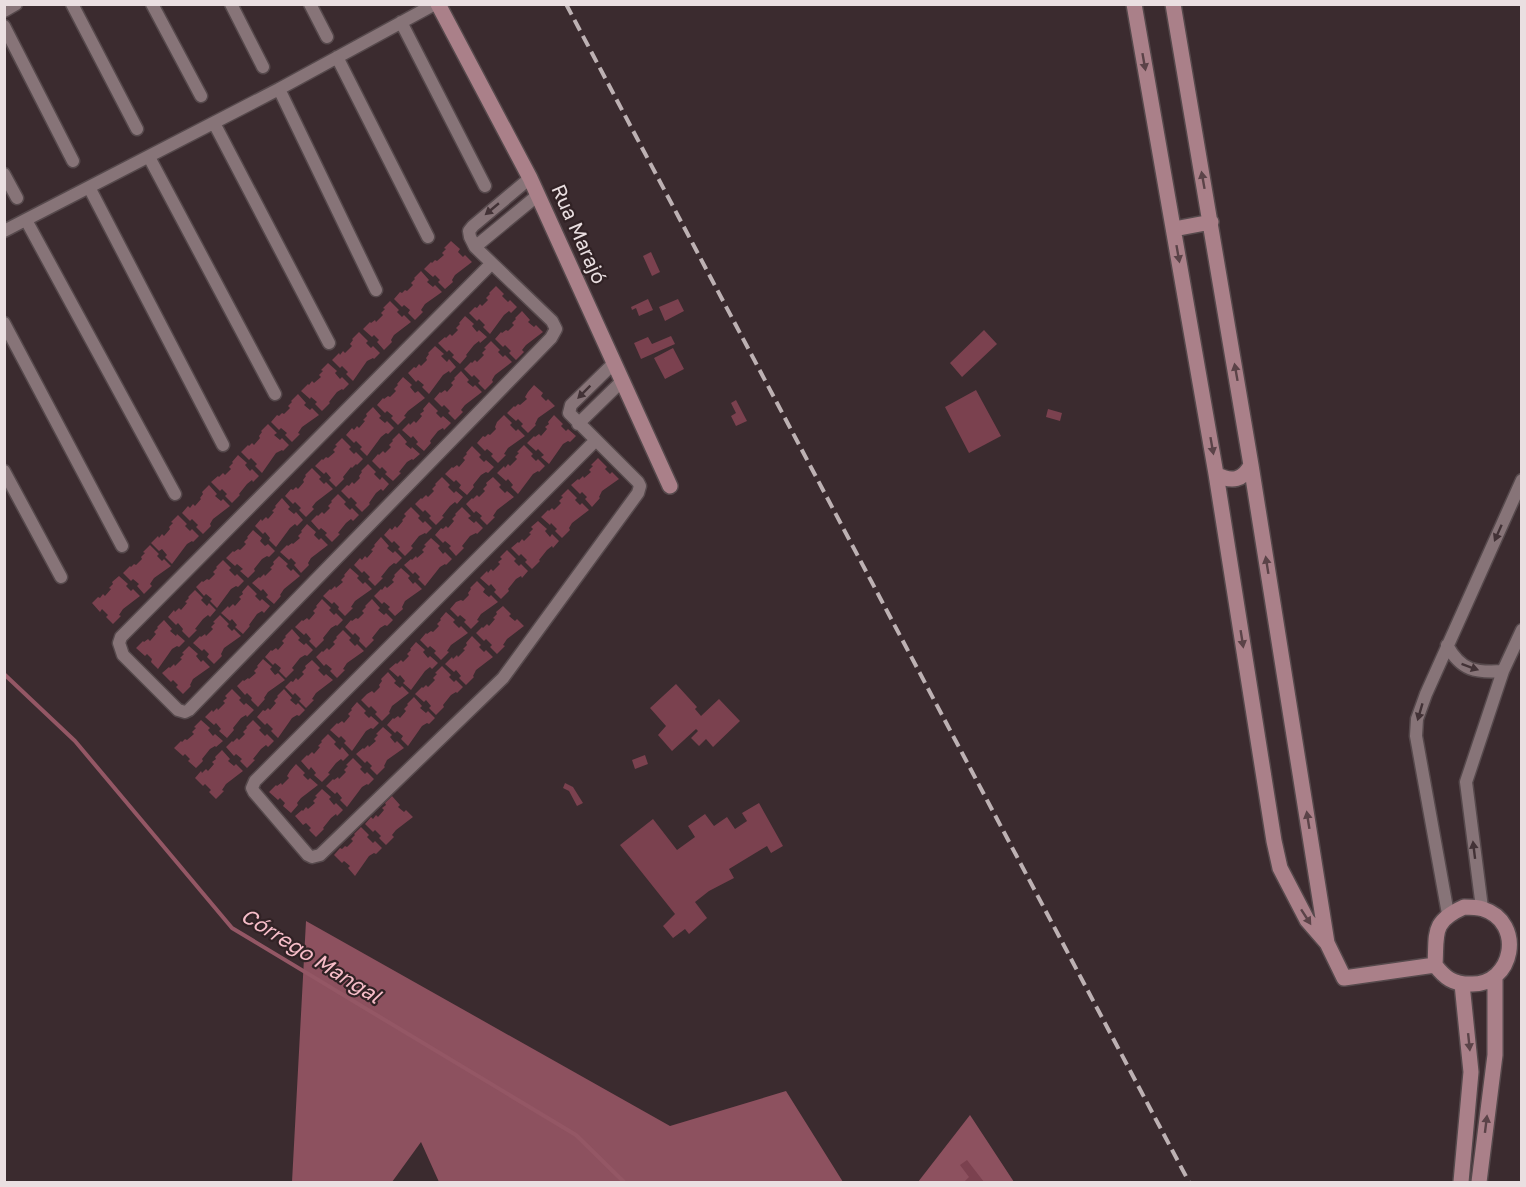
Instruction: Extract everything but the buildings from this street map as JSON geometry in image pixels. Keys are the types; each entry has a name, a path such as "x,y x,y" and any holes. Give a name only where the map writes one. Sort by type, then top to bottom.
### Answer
{"main road":[{"name":"Rua Marajó","path":"436,4 530,178 670,486"},
{"path":"1134,4 1216,474 1280,868 1302,912 1327,943 1344,978 1435,965"},
{"path":"1173,4 1251,465 1327,943"},
{"path":"1174,229 1210,222"},
{"path":"1216,474 1234,480 1244,475 1251,465"},
{"path":"1464,907 1482,908 1497,916 1508,930 1511,947 1506,964 1495,977 1479,984 1462,984 1444,977 1435,965 1437,928 1448,914 1464,907"},
{"path":"1479,1182 1495,1055 1495,977"},
{"path":"1461,1182 1471,1072 1462,984"}],"street":[{"path":"4,11 16,4"},
{"path":"72,4 137,129"},
{"path":"152,4 201,96"},
{"path":"231,4 263,67"},
{"path":"310,4 327,37"},
{"path":"4,231 90,189 436,4"},
{"path":"401,22 485,186"},
{"path":"4,26 73,161"},
{"path":"338,57 428,237"},
{"path":"279,89 376,290"},
{"path":"214,123 329,343"},
{"path":"150,157 275,394"},
{"path":"4,174 17,198"},
{"path":"491,264 121,637 118,643 123,655 178,710 185,712 189,710 551,338 556,329 552,321 491,264 475,247 470,237 472,226 530,178"},
{"path":"90,189 223,445"},
{"path":"475,247 538,195"},
{"path":"26,220 175,494"},
{"path":"4,323 122,546"},
{"path":"595,441 255,781 252,788 254,792 308,855 316,857 320,855 503,678 640,490 638,482 571,417 569,409 614,363"},
{"path":"578,424 622,381"},
{"path":"4,471 61,577"},
{"path":"1448,914 1416,736 1417,719 1521,480"},
{"path":"1482,908 1466,782 1503,671 1521,630"},
{"path":"1448,645 1455,659 1475,670 1503,671"}],"shaded area":[{"path":"306,921 670,1126 786,1091 843,1182 439,1182 421,1142 392,1182 292,1182"},
{"path":"970,1115 1014,1182 918,1182"}],"waterway":[{"name":"Córrego Mangal","path":"4,674 75,741 232,928 576,1135 624,1182"}],"railway":[{"path":"566,4 1189,1182"}]}
